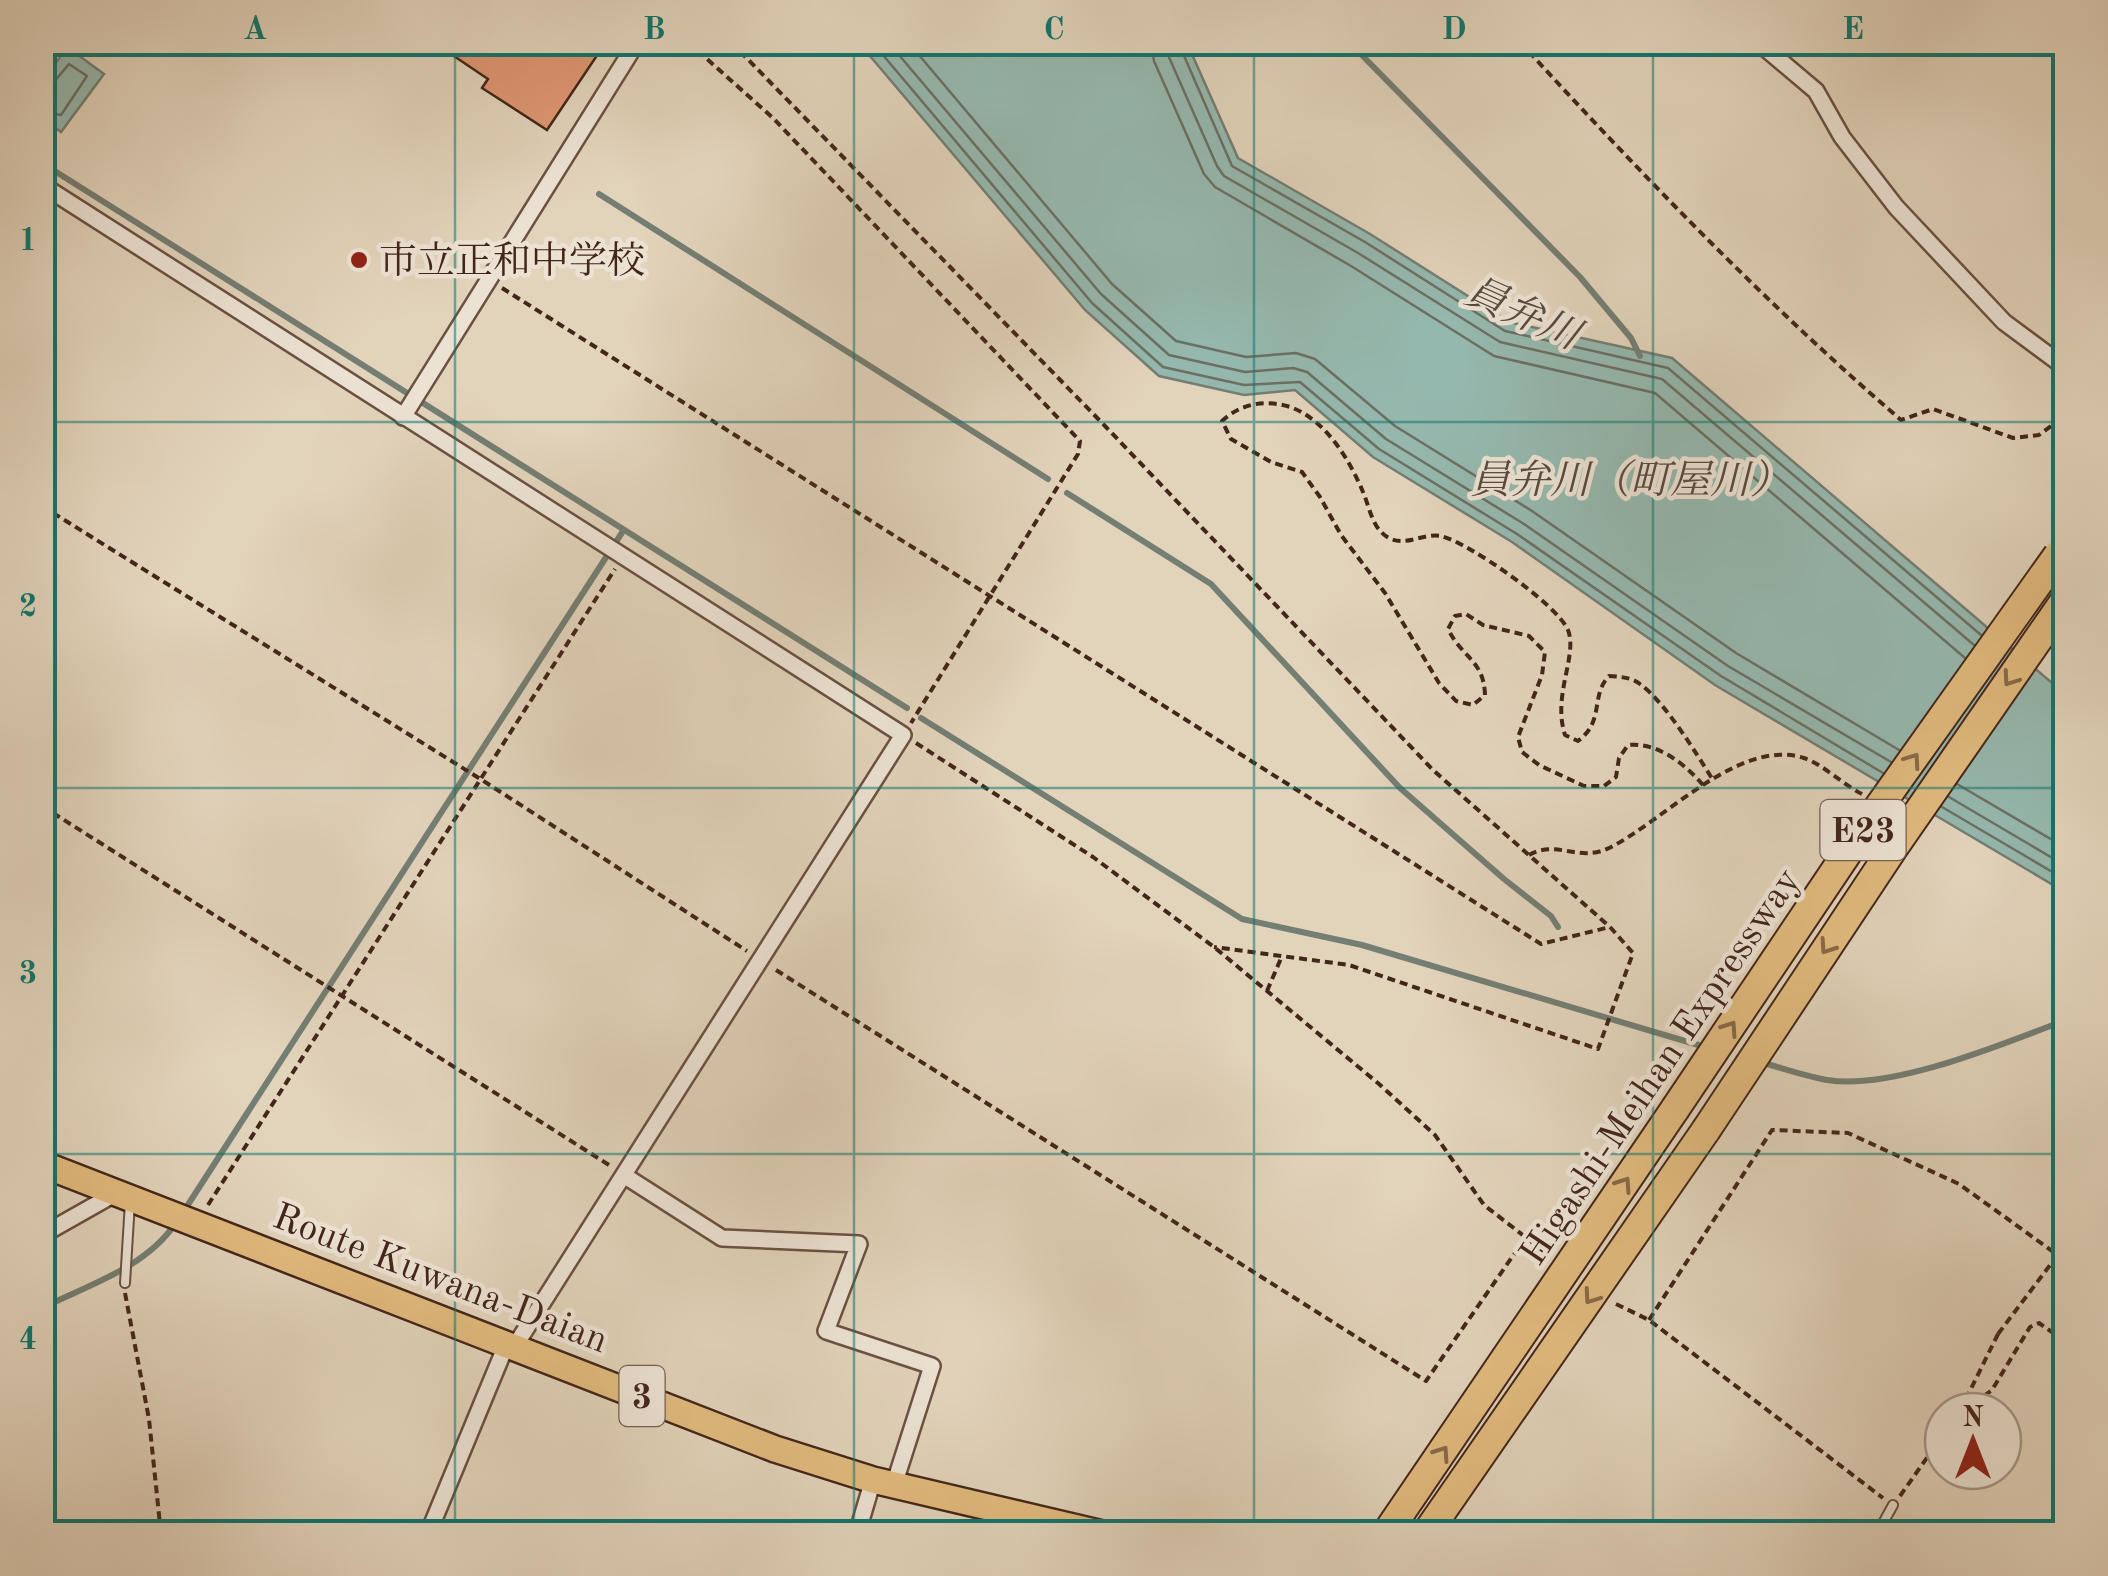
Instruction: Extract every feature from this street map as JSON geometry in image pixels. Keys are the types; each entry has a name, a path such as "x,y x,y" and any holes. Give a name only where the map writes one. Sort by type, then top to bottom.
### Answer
{"highway":[{"name":"Higashi-Meihan Expressway","path":"1386,1534 1866,825 2062,549"},
{"name":"Higashi-Meihan Expressway","path":"1426,1534 1706,1130 2066,598"}],"main road":[{"name":"Route Kuwana-Daian","path":"42,1164 775,1448 884,1482 1103,1534"}],"street":[{"path":"406,412 637,42"},
{"path":"1758,42 1816,91 1842,137 1896,208 2004,322 2066,368"},
{"path":"42,185 406,412 599,543 903,735 625,1176 511,1344 428,1534"},
{"path":"625,1176 722,1238 860,1244 826,1331 932,1366 858,1534"},
{"path":"42,1236 124,1195"}],"lane":[{"path":"124,1195 124,1283"},
{"path":"1877,1534 1893,1505"}],"path":[{"path":"688,42 773,118 1080,441 1078,454 903,735 1094,857 1214,947 1435,1135 1484,1205 1546,1253"},
{"path":"731,42 1106,426 1432,770 1610,926 1633,953 1598,1050 1349,965 1214,947"},
{"path":"1520,42 1717,250 1901,420 1933,408 2013,438 2039,435 2066,414"},
{"path":"489,279 1541,944 1610,926"},
{"path":"1704,785 1688,768 1648,743 1628,745 1619,758 1616,777 1604,786 1584,786 1522,752 1518,737 1542,675 1545,652 1528,636 1483,625 1466,614 1455,616 1448,630 1484,678 1484,695 1473,705 1456,701 1439,683 1385,593 1341,535 1302,472 1271,462 1231,438 1222,422 1234,410 1265,402 1294,406 1316,420 1337,446 1362,490 1374,524 1388,538 1404,541 1440,536 1470,548 1516,580 1557,616 1568,631 1570,653 1560,697 1565,735 1578,741 1589,733 1597,718 1602,684 1609,676 1627,677 1642,684 1686,738 1713,780"},
{"path":"42,506 480,778 1426,1381 1526,1237"},
{"path":"195,1221 622,556"},
{"path":"1528,856 1542,848 1585,856 1607,849 1713,780 1742,765 1782,753 1808,759 1842,784 1876,801"},
{"path":"42,806 625,1176"},
{"path":"1268,991 1282,956"},
{"path":"1649,1320 1772,1130 1848,1133 1959,1184 2066,1261"},
{"path":"1971,1391 1998,1334 2066,1244"},
{"path":"124,1283 149,1419 161,1534"},
{"path":"1616,1304 1649,1320 1893,1505 1923,1462"},
{"path":"1991,1391 2030,1327 2038,1323 2066,1342"}],"water":[{"name":"員弁川（町屋川）","path":"859,43 1187,43 1238,158 1370,234 1509,322 1672,358 2065,694 2065,892 1715,685 1512,542 1373,457 1295,390 1244,395 1159,376 1085,310"},
{"path":"67,47 104,74 61,132 43,119 43,81"}],"building":[{"path":"433,42 484,42 499,52 505,42 606,42 547,130 482,88 488,79"}],"waterway":[{"name":"員弁川","path":"1349,42 1580,277 1631,338 1640,356"},
{"path":"42,163 907,708"},
{"path":"599,194 1048,479"},
{"path":"1067,493 1211,584 1400,788 1551,916 1558,927"},
{"path":"182,1214 623,531"},
{"path":"921,718 1242,919 1362,945 1705,1047"},
{"path":"1760,1062 1827,1080 1883,1078 1948,1063 2066,1020"},
{"path":"42,1308 132,1264 175,1224"}],"place":[{"name":"市立正和中学校","path":"359,260"}]}
